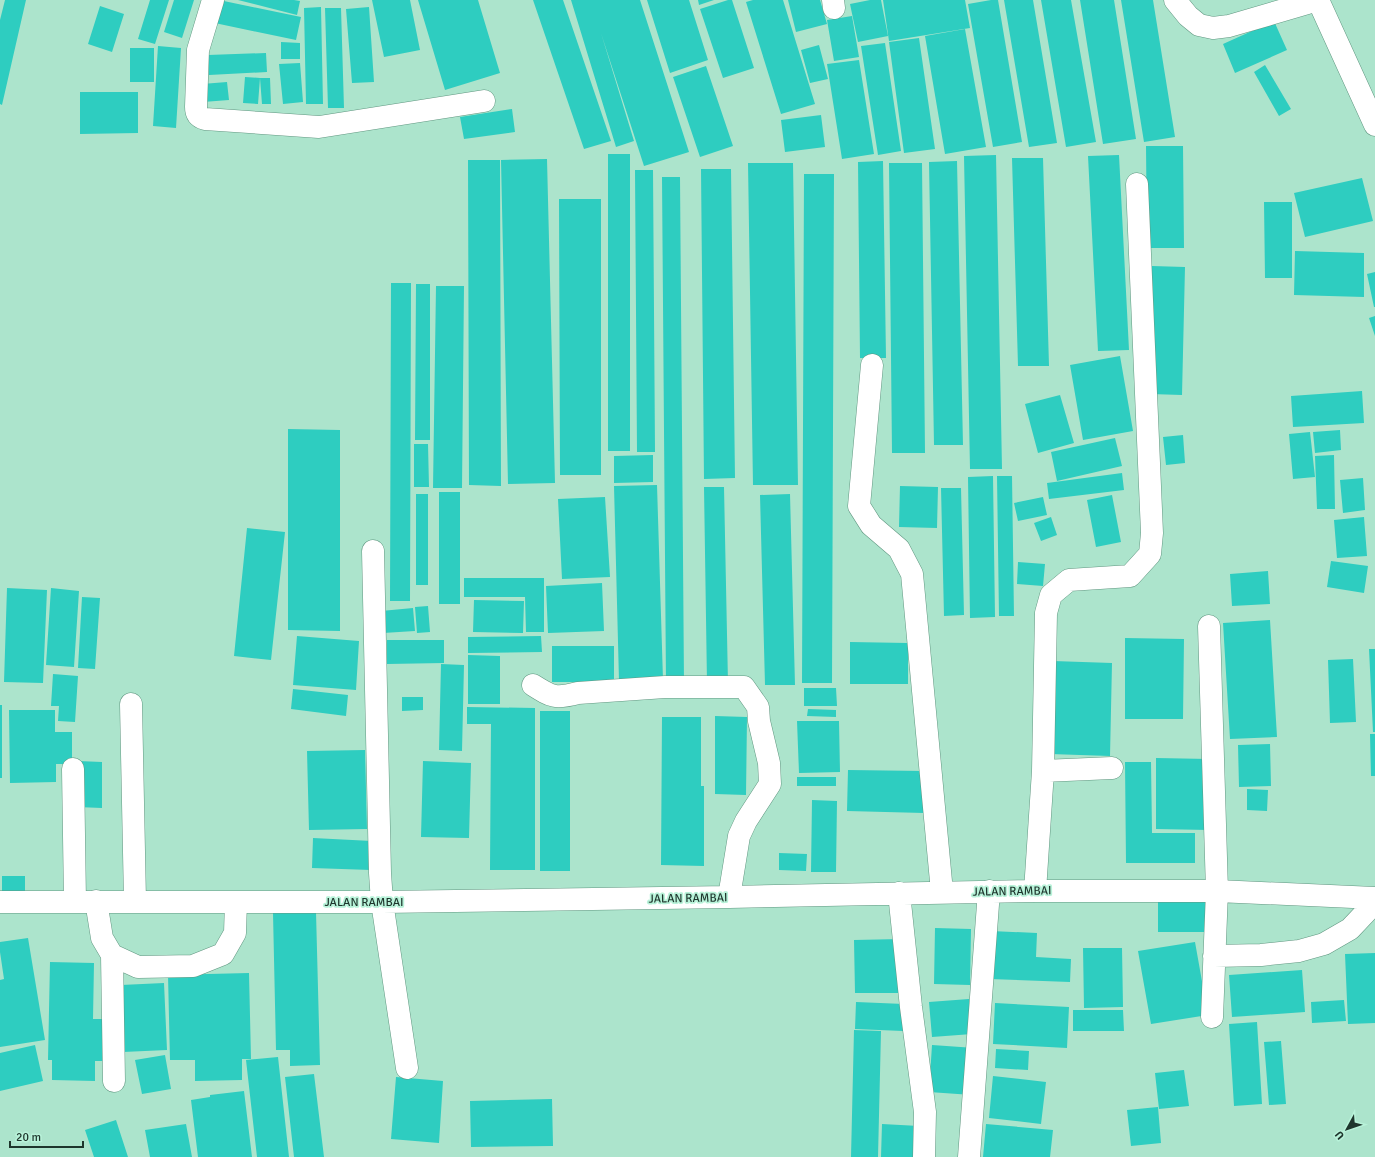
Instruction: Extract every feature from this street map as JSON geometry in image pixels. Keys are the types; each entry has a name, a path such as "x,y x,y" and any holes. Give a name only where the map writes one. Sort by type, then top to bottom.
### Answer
{"street":[{"path":"213,0 198,50 196,113 199,117 205,119 319,127 484,101"},
{"path":"1175,0 1188,16 1200,25 1213,28 1229,26 1318,0 1375,125"},
{"path":"1035,891 1043,771 1046,613 1051,595 1069,580 1130,576 1150,554 1152,533 1137,184"},
{"path":"872,365 859,506 871,525 899,549 912,574 942,892"},
{"path":"374,551 378,803 382,902 407,1068"},
{"path":"1209,626 1217,891 1212,1017"},
{"path":"533,685 550,696 557,697 564,697 578,693 665,687 744,687 758,707 758,721 769,762 770,784 746,821 739,836 729,897"},
{"path":"131,704 135,902"},
{"path":"1043,771 1112,768"},
{"path":"73,769 85,902 112,955 114,1080"},
{"path":"969,1157 989,891"},
{"name":"JALAN RAMBAI","path":"0,902 382,902 729,897 989,891 1217,891 1375,898"},
{"path":"898,893 925,1112 924,1157"},
{"path":"1214,956 1260,955 1299,951 1324,944 1350,929 1368,910 1375,898"},
{"path":"112,955 138,967 193,966 223,954 235,933 236,902"}],"building":[{"path":"5,0 26,0 2,105 0,104 0,20"},
{"path":"150,0 169,0 155,44 138,39"},
{"path":"174,0 194,0 182,38 164,32"},
{"path":"219,0 301,17 296,40 210,22"},
{"path":"238,0 294,0 300,1 297,15"},
{"path":"372,0 410,0 420,50 384,57"},
{"path":"418,0 478,0 500,73 445,90"},
{"path":"533,0 563,0 611,141 584,149"},
{"path":"571,0 640,0 689,152 644,166 601,33 634,141 616,147"},
{"path":"647,0 689,0 708,60 670,73"},
{"path":"698,0 714,0 699,5"},
{"path":"732,0 754,68 723,78 700,9"},
{"path":"753,0 783,0 815,104 781,114 746,2"},
{"path":"788,0 820,0 827,24 796,32"},
{"path":"870,0 881,0 888,36 858,42 850,4"},
{"path":"883,0 965,0 970,28 889,41"},
{"path":"998,0 1022,142 993,147 968,4"},
{"path":"1004,0 1033,0 1057,143 1029,147"},
{"path":"1041,0 1071,0 1096,142 1066,147"},
{"path":"1080,0 1114,0 1136,139 1103,144"},
{"path":"1121,0 1153,0 1175,137 1144,142"},
{"path":"100,6 124,14 112,52 88,44"},
{"path":"321,7 323,104 306,104 304,8"},
{"path":"369,7 374,82 352,83 346,9"},
{"path":"325,8 341,8 344,108 328,108"},
{"path":"852,16 859,57 834,61 827,20"},
{"path":"1274,21 1287,50 1235,73 1223,44"},
{"path":"965,29 986,147 945,154 925,36"},
{"path":"919,38 935,149 904,153 889,42"},
{"path":"281,42 300,43 300,59 281,59"},
{"path":"885,43 901,151 878,155 861,46"},
{"path":"819,45 828,79 810,83 801,50"},
{"path":"158,46 181,48 176,128 153,126"},
{"path":"130,48 154,48 154,82 130,82"},
{"path":"266,53 267,72 209,75 208,55"},
{"path":"859,60 874,154 842,159 827,64"},
{"path":"300,63 303,102 283,104 279,64"},
{"path":"1265,65 1291,109 1279,116 1254,72"},
{"path":"706,66 733,146 700,157 673,77"},
{"path":"245,77 260,78 258,104 243,103"},
{"path":"260,78 270,78 271,104 262,104"},
{"path":"227,82 229,100 203,102 202,84"},
{"path":"80,92 138,92 138,133 80,134"},
{"path":"512,109 515,132 464,139 460,117"},
{"path":"821,115 825,147 785,152 781,120"},
{"path":"1146,146 1183,146 1184,248 1147,248"},
{"path":"608,154 630,154 630,451 608,451"},
{"path":"996,155 1002,469 970,469 964,156"},
{"path":"1119,155 1129,350 1098,351 1088,156"},
{"path":"1012,158 1043,158 1049,366 1018,366"},
{"path":"547,159 555,483 508,484 501,160"},
{"path":"468,160 500,160 501,486 469,485"},
{"path":"883,161 886,358 860,358 858,162"},
{"path":"957,161 963,445 934,445 929,162"},
{"path":"748,163 793,163 798,485 753,485"},
{"path":"889,163 922,163 925,453 892,453"},
{"path":"701,169 731,169 735,478 704,479"},
{"path":"635,170 653,170 655,452 637,452"},
{"path":"804,174 834,174 832,683 802,683"},
{"path":"662,177 680,177 684,683 666,683"},
{"path":"1362,178 1373,221 1305,237 1294,193"},
{"path":"559,199 601,199 601,475 560,475"},
{"path":"1264,202 1292,202 1292,278 1265,278"},
{"path":"1295,251 1364,253 1364,297 1294,295"},
{"path":"1152,266 1185,267 1182,395 1150,394"},
{"path":"1375,272 1375,307 1374,307 1367,274"},
{"path":"391,283 411,283 410,601 390,601"},
{"path":"416,284 430,284 430,440 415,440"},
{"path":"436,286 464,286 462,488 433,488"},
{"path":"1375,316 1375,336 1369,318"},
{"path":"1120,356 1133,431 1083,440 1070,365"},
{"path":"1362,391 1364,423 1293,427 1291,396"},
{"path":"1060,395 1074,443 1038,453 1025,404"},
{"path":"288,429 340,430 340,631 288,630"},
{"path":"1340,430 1341,450 1315,453 1313,432"},
{"path":"1310,432 1315,477 1293,479 1289,434"},
{"path":"1183,435 1185,463 1166,465 1163,437"},
{"path":"1115,438 1122,466 1057,481 1051,452"},
{"path":"414,444 428,444 429,487 414,487"},
{"path":"653,455 653,482 614,483 614,456"},
{"path":"1334,455 1335,509 1317,509 1315,456"},
{"path":"1122,473 1124,490 1049,499 1047,483"},
{"path":"993,476 995,617 970,618 968,477"},
{"path":"997,476 1012,476 1014,616 999,616"},
{"path":"1363,478 1365,510 1343,513 1340,480"},
{"path":"657,485 663,680 619,681 614,486"},
{"path":"900,486 938,487 937,528 899,527"},
{"path":"704,487 724,487 728,683 707,683"},
{"path":"941,488 961,488 964,615 944,616"},
{"path":"439,492 460,492 460,604 439,604"},
{"path":"416,494 428,494 428,585 416,585"},
{"path":"790,494 795,685 765,685 760,495"},
{"path":"1112,495 1121,542 1096,547 1087,500"},
{"path":"605,497 610,577 562,579 558,499"},
{"path":"1043,497 1047,515 1018,521 1014,503"},
{"path":"1051,517 1057,535 1041,541 1034,523"},
{"path":"1364,517 1367,556 1337,558 1334,520"},
{"path":"247,528 285,532 271,660 234,656"},
{"path":"1331,561 1368,566 1364,593 1327,587"},
{"path":"1018,562 1045,564 1043,586 1017,584"},
{"path":"1268,571 1270,604 1232,606 1230,574"},
{"path":"464,578 544,578 544,632 526,632 525,597 464,597"},
{"path":"602,583 604,631 548,633 546,586"},
{"path":"7,588 47,590 43,683 4,682"},
{"path":"51,588 79,591 74,667 46,665"},
{"path":"82,597 100,598 95,669 78,668"},
{"path":"474,600 524,601 523,633 473,632"},
{"path":"428,606 430,632 417,633 415,607"},
{"path":"413,608 415,631 383,633 381,611"},
{"path":"1270,620 1277,737 1230,739 1223,623"},
{"path":"297,636 359,641 356,690 293,685"},
{"path":"541,636 542,652 468,653 468,637"},
{"path":"1125,638 1184,639 1183,719 1125,719"},
{"path":"387,640 444,640 444,663 387,664"},
{"path":"850,642 908,643 908,684 850,684"},
{"path":"552,646 614,646 614,682 552,682"},
{"path":"1369,649 1375,649 1375,732 1373,732"},
{"path":"468,655 500,656 500,704 468,704"},
{"path":"1353,659 1356,722 1330,723 1328,660"},
{"path":"1053,661 1112,663 1110,756 1050,754"},
{"path":"441,664 464,665 462,751 439,750"},
{"path":"53,674 78,676 75,722 58,721 59,706 51,706"},
{"path":"804,688 836,688 837,706 804,706"},
{"path":"293,689 348,695 346,716 291,709"},
{"path":"402,697 423,697 423,710 402,711"},
{"path":"0,705 2,705 2,778 0,778"},
{"path":"467,707 535,708 535,870 490,870 491,724 467,724"},
{"path":"808,709 836,710 836,717 807,716"},
{"path":"9,710 55,710 55,732 72,732 72,764 56,764 56,782 10,783"},
{"path":"540,711 570,711 570,871 540,871"},
{"path":"715,716 747,717 746,795 715,794"},
{"path":"662,717 701,717 701,786 704,786 704,866 661,865"},
{"path":"797,721 839,721 840,772 799,773"},
{"path":"1370,734 1375,734 1375,776 1371,776"},
{"path":"1270,744 1271,786 1239,787 1238,745"},
{"path":"365,750 367,829 309,830 307,751"},
{"path":"1156,758 1209,759 1209,830 1156,829"},
{"path":"78,761 102,762 102,808 77,807"},
{"path":"423,761 471,763 469,838 421,837"},
{"path":"1125,762 1151,762 1152,833 1195,833 1195,863 1126,863"},
{"path":"848,770 924,771 924,813 847,811"},
{"path":"797,777 836,777 836,786 797,786"},
{"path":"1247,789 1268,790 1267,811 1247,810"},
{"path":"812,800 837,801 836,872 811,872"},
{"path":"313,838 372,841 371,870 312,868"},
{"path":"779,853 807,854 806,871 779,870"},
{"path":"2,876 25,876 25,897 2,896"},
{"path":"1158,898 1211,899 1211,932 1158,932"},
{"path":"316,912 320,1065 290,1066 290,1050 276,1050 273,913"},
{"path":"935,928 971,929 970,985 934,984"},
{"path":"991,931 1037,933 1036,957 1071,959 1070,982 989,979"},
{"path":"28,938 45,1040 0,1047 0,980 4,979 0,942"},
{"path":"901,939 902,993 855,993 854,940"},
{"path":"1195,942 1208,1015 1151,1024 1138,951"},
{"path":"1083,948 1122,948 1123,1007 1084,1008"},
{"path":"1375,953 1375,1023 1348,1024 1345,954"},
{"path":"50,962 94,963 93,1019 105,1019 105,1061 95,1061 95,1081 52,1080 52,1060 48,1060"},
{"path":"1302,970 1305,1012 1232,1017 1229,975"},
{"path":"249,973 251,1059 242,1059 242,1080 195,1081 195,1060 170,1060 168,975"},
{"path":"164,983 167,1050 123,1052 121,985"},
{"path":"969,999 972,1034 932,1037 929,1002"},
{"path":"1344,1000 1346,1021 1312,1023 1311,1002"},
{"path":"856,1002 904,1004 903,1031 855,1029"},
{"path":"995,1003 1069,1007 1067,1048 993,1044"},
{"path":"1073,1010 1123,1010 1124,1031 1073,1031"},
{"path":"1257,1022 1262,1104 1234,1106 1229,1024"},
{"path":"854,1030 881,1031 878,1157 851,1157"},
{"path":"1281,1041 1286,1104 1269,1105 1264,1042"},
{"path":"35,1045 43,1081 0,1091 0,1053"},
{"path":"932,1045 975,1048 972,1095 929,1092"},
{"path":"996,1049 1029,1051 1028,1070 995,1068"},
{"path":"165,1055 171,1089 142,1094 135,1060"},
{"path":"278,1057 289,1157 257,1157 246,1060"},
{"path":"1184,1070 1189,1106 1159,1109 1155,1073"},
{"path":"314,1074 324,1157 294,1157 285,1077"},
{"path":"993,1076 1046,1082 1041,1124 989,1118"},
{"path":"396,1077 443,1081 439,1143 391,1139"},
{"path":"244,1091 252,1157 198,1157 191,1100 210,1097 210,1095"},
{"path":"552,1099 553,1146 471,1147 470,1101"},
{"path":"1158,1107 1161,1143 1131,1146 1127,1110"},
{"path":"116,1120 128,1157 94,1157 85,1130"},
{"path":"186,1124 192,1157 150,1157 145,1130"},
{"path":"882,1124 919,1126 917,1157 881,1157"},
{"path":"986,1124 1053,1130 1050,1157 983,1157"}]}
